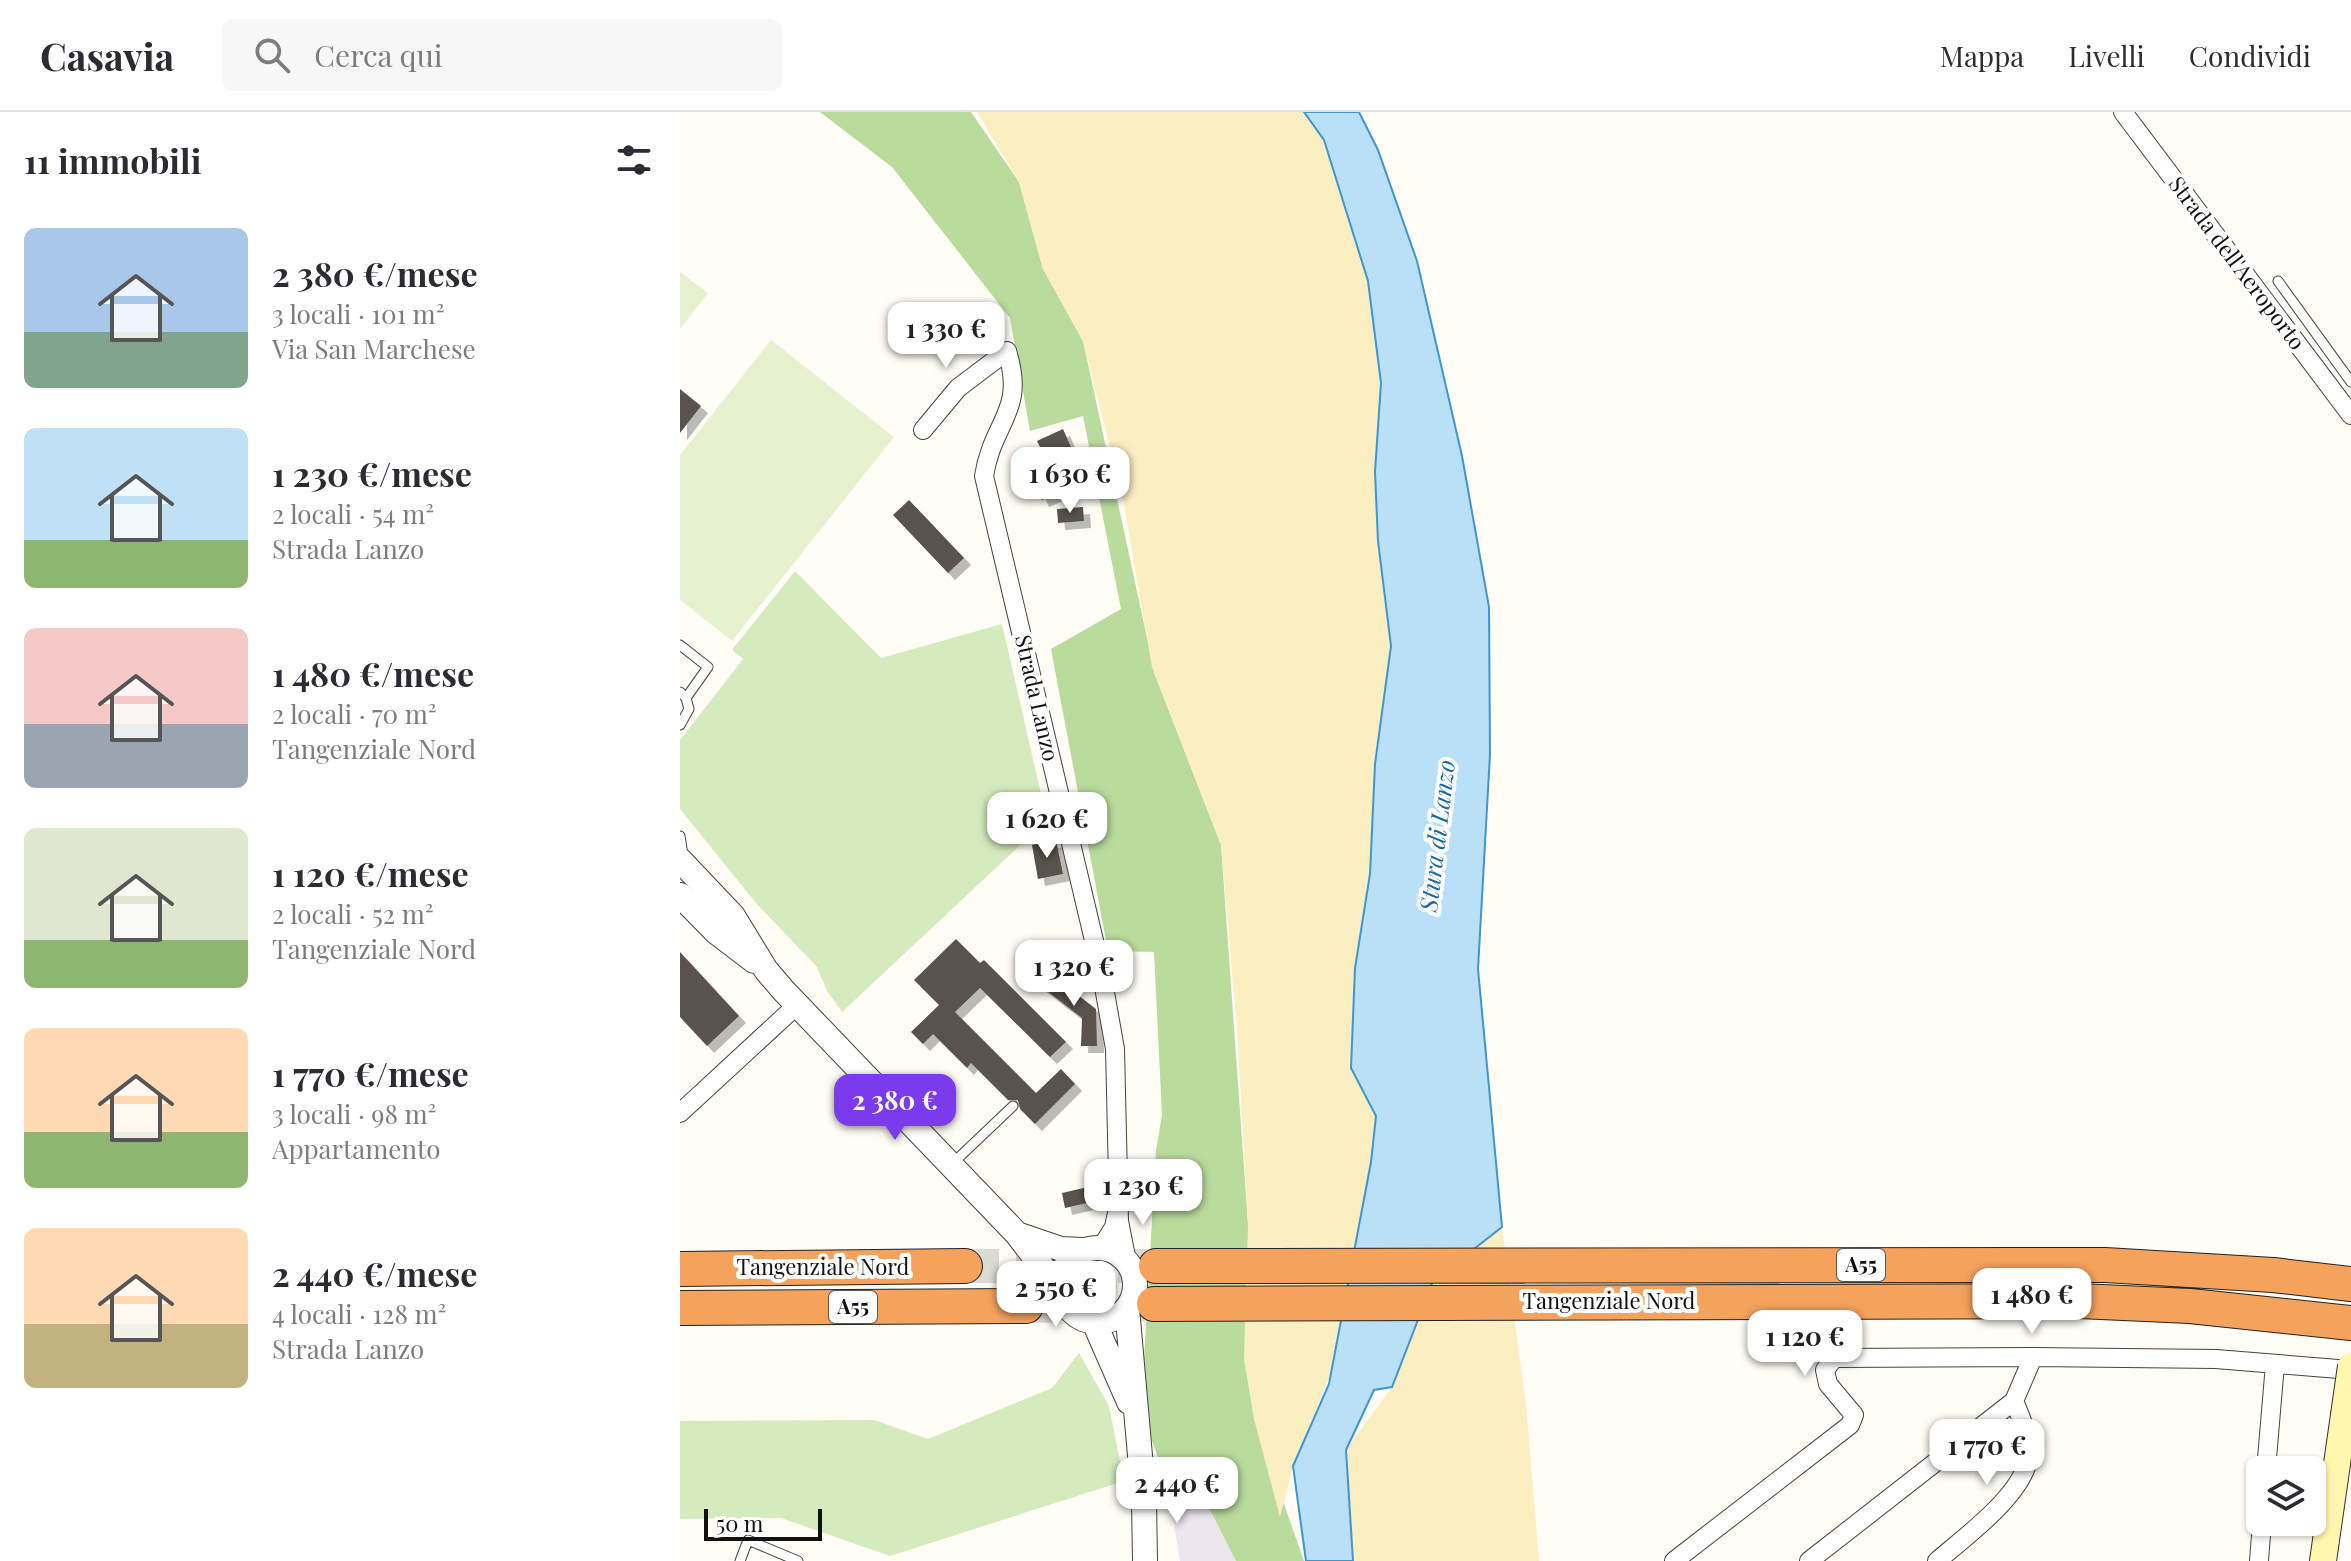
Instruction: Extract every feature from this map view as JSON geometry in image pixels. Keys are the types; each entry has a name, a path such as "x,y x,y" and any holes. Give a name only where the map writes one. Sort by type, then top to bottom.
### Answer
{"highway":[{"name":"Tangenziale Nord","path":"1152,1265 2105,1265 2273,1275 2351,1284"},
{"name":"Tangenziale Nord","path":"680,1269 965,1266"},
{"path":"2273,1275 2351,1267"},
{"name":"Tangenziale Nord","path":"1152,1305 2079,1301 2190,1306 2351,1323"},
{"name":"Tangenziale Nord","path":"680,1308 1026,1306"}],"main road":[{"path":"2323,1561 2351,1368"},
{"path":"2339,1561 2351,1480"}],"street":[{"name":"Strada dell'Aeroporto","path":"2123,112 2351,415"},
{"name":"Strada Lanzo","path":"923,430 958,388 1007,351 1015,377 1013,405 989,447 984,476 1101,970 1115,1049 1121,1195 1119,1221 1152,1265"},
{"path":"682,862 733,916 766,970 797,1005 1017,1234 1060,1290 1072,1312 1094,1322 1106,1321 1152,1305"},
{"path":"680,895 716,932 766,970"},
{"path":"680,1113 797,1005"},
{"name":"Strada Lanzo","path":"1092,1249 1114,1227 1121,1195"},
{"path":"1017,1234 1061,1249 1111,1250 1152,1265 1135,1285 1152,1305 1137,1419 1145,1561"},
{"path":"1060,1290 1065,1266 1092,1249"},
{"path":"1094,1322 1137,1419"},
{"path":"1809,1561 2014,1401 2033,1357"},
{"path":"1674,1561 1850,1425 1854,1415 1828,1384 1825,1370 1834,1358 2216,1359 2351,1368"},
{"path":"2267,1456 2275,1364"},
{"path":"1937,1561 1997,1509 2026,1466 2027,1431 2014,1401"},
{"path":"1144,1501 1159,1561"},
{"path":"2259,1561 2261,1536"}],"lane":[{"path":"2278,281 2351,382"},
{"path":"680,645 708,667 683,695 689,709 680,725"},
{"path":"680,836 682,862"},
{"path":"951,1166 1013,1106"},
{"path":"740,1561 748,1540 798,1561"}],"shaded area":[{"path":"1167,1482 1197,1483 1236,1561 1180,1561"}],"green space":[{"path":"820,112 971,112 1019,182 1043,269 1083,341 1155,675 1221,845 1248,1224 1254,1419 1304,1561 1236,1561 1197,1484 1167,1482 1141,1411 1156,1151 1162,1115 1154,952 1108,951 1051,649 1121,609 1083,416 1030,431 1010,318 892,167"},
{"path":"680,272 708,293 680,329"},
{"path":"771,340 894,437 732,641 680,600 680,455"},
{"path":"795,571 881,658 1002,624 1047,820 842,1012 827,991 817,967 756,903 680,809 680,740 743,659 732,650"},
{"path":"1079,1353 1109,1406 1124,1481 890,1556 781,1518 680,1519 680,1421 874,1420 928,1439 1052,1388"}],"sand":[{"path":"977,112 1304,112 1324,140 1368,281 1381,383 1375,472 1378,541 1391,646 1375,764 1370,873 1355,968 1351,1068 1376,1116 1349,1329 1293,1466 1280,1517 1254,1419 1244,1359 1248,1224 1237,1029 1221,845 1152,667 1123,499 1083,341 1043,269 1019,182"},
{"path":"1502,1227 1526,1405 1539,1561 1353,1561 1346,1450 1392,1387 1433,1281 1464,1247"}],"water":[{"name":"Stura di Lanzo","path":"1304,112 1359,112 1378,150 1417,261 1462,456 1489,607 1490,754 1478,969 1502,1227 1433,1281 1392,1387 1374,1390 1346,1450 1353,1561 1306,1561 1293,1466 1329,1384 1371,1162 1376,1116 1351,1068 1355,968 1370,874 1375,764 1391,646 1378,541 1375,472 1381,383 1368,281 1324,140"}],"building":[{"path":"680,389 701,406 680,433"},
{"path":"1063,429 1086,481 1042,500 1028,469 1047,461 1037,441"},
{"path":"909,500 964,558 948,573 893,515"},
{"path":"1083,507 1084,521 1058,523 1057,509"},
{"path":"1056,840 1063,874 1038,879 1032,845"},
{"path":"956,939 980,963 984,960 1066,1042 1050,1057 980,988 955,1012 1036,1093 1061,1069 1075,1084 1035,1124 1020,1109 1018,1100 1008,1100 971,1063 967,1068 933,1034 923,1044 911,1032 939,1005 914,980"},
{"path":"680,952 739,1016 707,1046 680,1017"},
{"path":"1048,972 1096,1009 1097,1046 1081,1046 1082,1018 1038,984"},
{"path":"1088,1187 1091,1202 1065,1208 1062,1193"}],"tunnel":[{"path":"965,1266 1156,1266"},
{"path":"1026,1306 1154,1304"}]}
